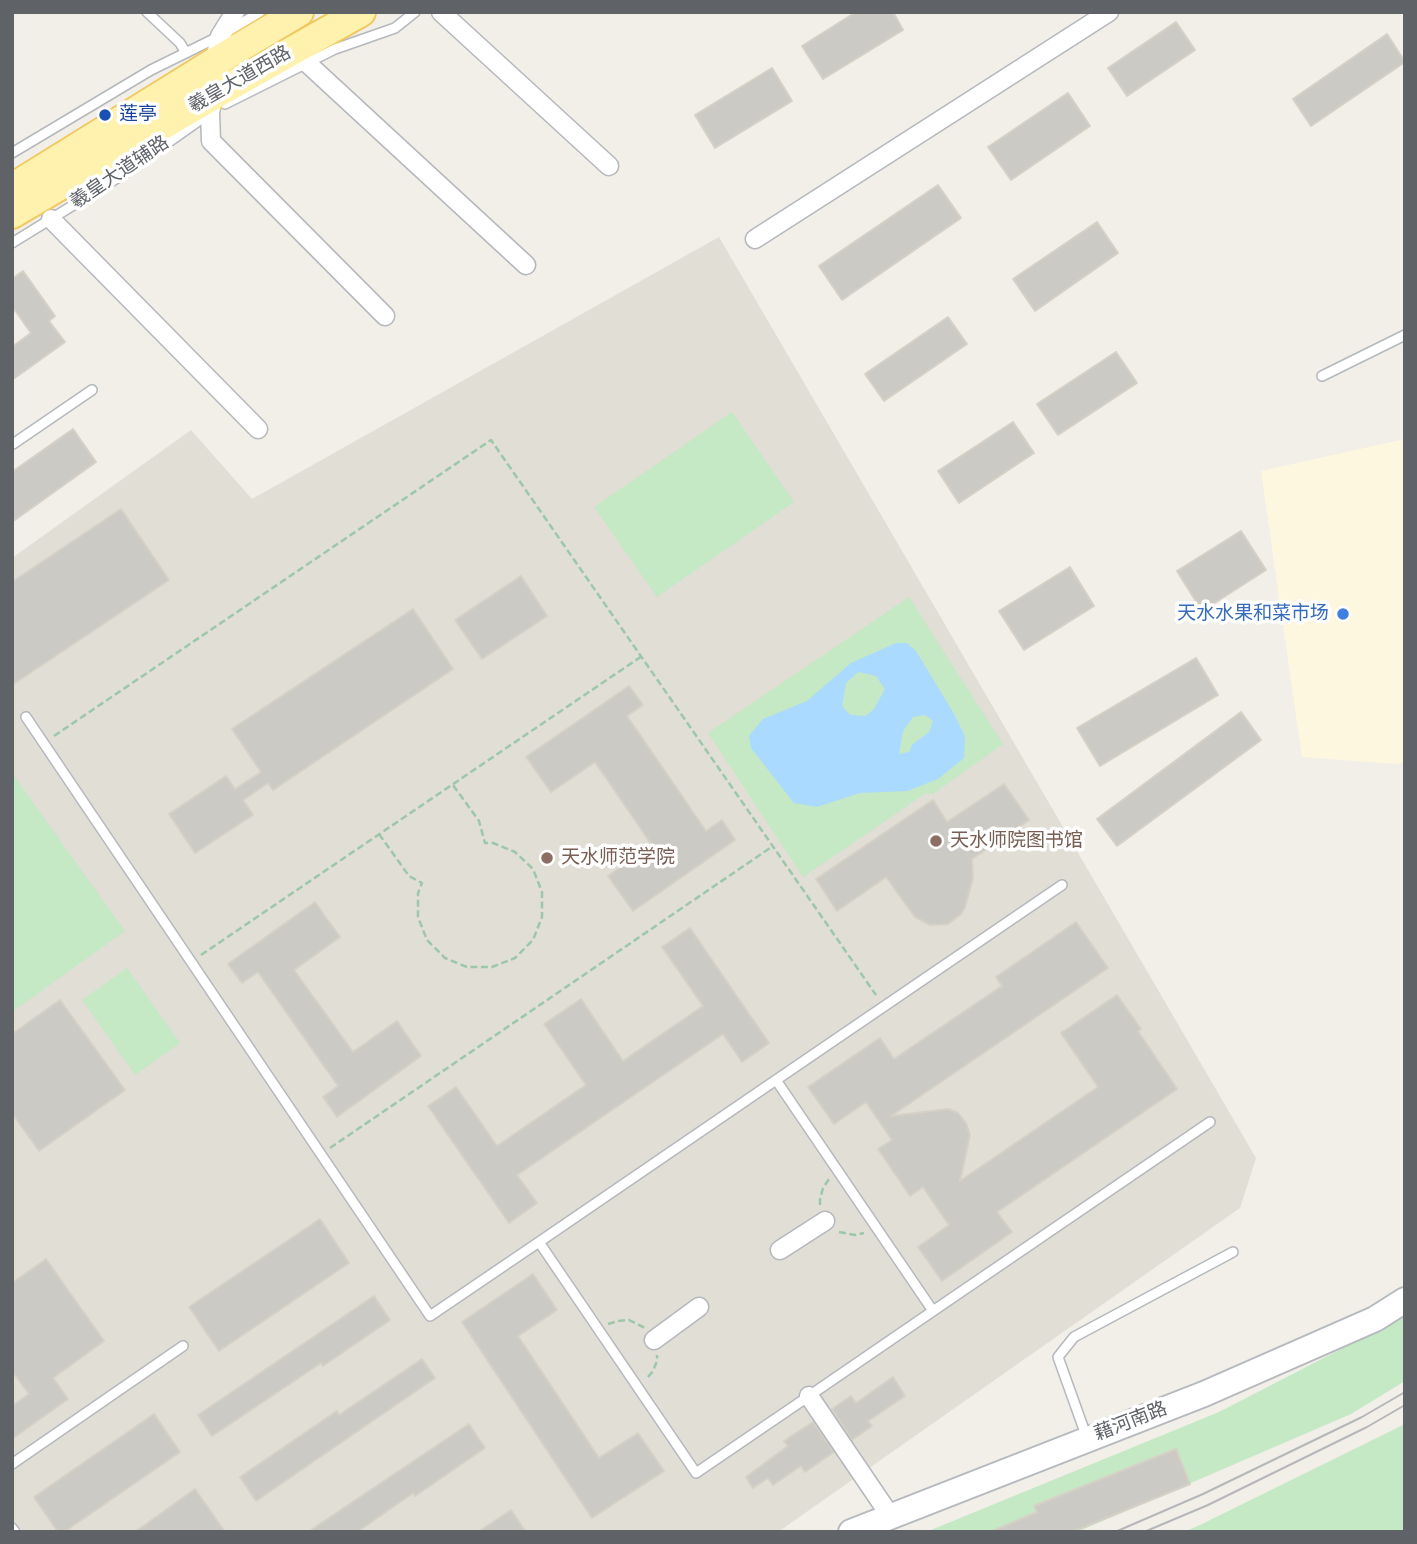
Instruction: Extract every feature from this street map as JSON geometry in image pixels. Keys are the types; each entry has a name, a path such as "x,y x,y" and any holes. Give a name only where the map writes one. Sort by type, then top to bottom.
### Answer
{"main road":[{"name":"羲皇大道西路","path":"12,188 218,49 299,12"},
{"name":"羲皇大道西路","path":"12,214 212,103 360,12"},
{"name":"藉河南路","path":"851,1532 1204,1394 1375,1319 1405,1300"}],"street":[{"path":"236,12 218,49 211,141 385,316"},
{"path":"441,12 609,166"},
{"path":"755,239 1108,12"},
{"path":"307,63 526,265"},
{"path":"51,219 258,429"},
{"path":"780,1250 825,1221"},
{"path":"654,1340 699,1307"},
{"path":"808,1395 891,1517"}],"lane":[{"path":"146,12 180,43 186,53"},
{"path":"12,153 151,70 186,53 218,49 260,12"},
{"name":"羲皇大道辅路","path":"12,243 118,177 212,103 335,49 395,28 415,12"},
{"path":"1322,376 1405,335"},
{"path":"12,442 13,444 92,390"},
{"path":"26,717 430,1316 1062,885"},
{"path":"776,1080 933,1311"},
{"path":"539,1242 696,1472 1209,1122"},
{"path":"1087,1439 1058,1357 1074,1336 1233,1252"},
{"path":"12,1464 183,1346"}],"path":[{"path":"44,743 491,440 884,1007"},
{"path":"191,961 642,656"},
{"path":"379,834 409,876 422,883 418,893 418,917 427,940 445,958 467,967 492,967 515,958 533,940 542,917 542,892 533,869 515,852 493,843 485,843 479,821 453,784"},
{"path":"321,1154 773,846"}],"shaded area":[{"name":"天水师范学院","path":"719,237 1256,1158 1240,1208 778,1532 12,1532 12,558 191,430 252,499"},
{"name":"天水水果和菜市场","path":"1405,439 1405,762 1396,764 1302,757 1261,471"}],"green space":[{"path":"732,412 794,502 657,597 594,507"},
{"path":"909,597 1003,744 933,794 926,793 803,877 708,733"},
{"path":"12,773 125,931 12,1012"},
{"path":"127,968 180,1043 135,1075 82,1000"},
{"path":"1405,1316 1405,1381 1351,1414 1077,1532 926,1532 1219,1412"},
{"path":"1405,1424 1405,1532 1184,1532 1200,1525"}],"water":[{"path":"896,643 907,643 916,651 965,736 964,758 938,779 907,791 860,793 817,807 794,803 751,748 749,736 763,719 807,701 851,663","holes":["858,672 876,676 885,689 874,709 866,716 850,715 842,706 846,683","925,715 933,721 929,732 912,745 909,752 899,754 903,731 913,717"]}],"building":[{"path":"856,12 893,12 903,30 823,79 802,46"},
{"path":"1176,22 1195,50 1127,96 1108,68"},
{"path":"1387,34 1405,62 1311,126 1293,99"},
{"path":"772,68 792,101 715,148 695,115"},
{"path":"1068,93 1090,126 1011,180 988,147"},
{"path":"938,185 961,218 842,300 819,266"},
{"path":"1097,222 1118,253 1035,311 1013,279"},
{"path":"23,271 55,316 49,321 65,342 12,380 12,347 31,333 12,306 12,279"},
{"path":"948,317 967,344 884,401 865,374"},
{"path":"1116,352 1137,383 1058,435 1037,404"},
{"path":"1013,422 1034,453 959,503 938,471"},
{"path":"73,429 96,462 12,522 12,472"},
{"path":"121,509 169,580 12,685 12,582"},
{"path":"1241,531 1266,570 1202,611 1177,571"},
{"path":"1070,567 1094,606 1024,650 999,611"},
{"path":"521,576 547,616 482,659 455,620"},
{"path":"413,609 453,669 273,790 268,783 243,800 253,815 195,853 169,814 226,776 235,789 261,772 232,729"},
{"path":"1196,658 1218,695 1100,766 1077,728"},
{"path":"629,686 643,705 627,716 706,831 722,820 735,840 633,911 608,876 652,845 595,762 551,792 526,757"},
{"path":"1241,712 1261,740 1117,846 1097,819"},
{"name":"天水师院图书馆","path":"1004,784 1029,820 972,859 973,878 965,907 961,914 948,924 930,925 915,917 886,877 837,911 816,879 933,800 947,822"},
{"path":"315,902 340,937 294,970 353,1052 397,1021 421,1056 337,1117 323,1097 338,1086 258,972 242,983 228,964"},
{"path":"1076,922 1108,968 891,1116 948,1109 958,1113 966,1123 970,1135 960,1181 1098,1087 1061,1033 1117,995 1177,1089 997,1212 1012,1232 942,1281 918,1247 949,1225 923,1187 910,1196 878,1149 892,1140 866,1102 834,1124 808,1087 880,1038 894,1059 1002,986 996,977"},
{"path":"690,928 769,1043 742,1062 723,1034 517,1175 537,1203 509,1223 428,1106 456,1087 497,1146 586,1085 544,1024 581,999 623,1061 703,1006 662,947"},
{"path":"60,1000 125,1090 39,1151 12,1113 12,1034"},
{"path":"320,1219 349,1263 219,1351 189,1307"},
{"path":"46,1259 104,1341 53,1378 68,1399 12,1439 12,1406 29,1394 12,1371 12,1283"},
{"path":"533,1274 557,1310 518,1336 599,1458 638,1433 664,1471 592,1518 462,1322"},
{"path":"374,1296 390,1320 212,1436 198,1415"},
{"path":"422,1359 435,1378 256,1501 240,1477 337,1411 339,1415"},
{"path":"893,1377 905,1396 868,1421 872,1426 852,1440 832,1409 851,1396 856,1403"},
{"path":"154,1414 180,1452 64,1532 58,1532 34,1497"},
{"path":"813,1422 834,1452 805,1472 801,1466 773,1485 768,1478 753,1488 746,1477 788,1446 784,1441"},
{"path":"469,1424 485,1448 415,1496 413,1493 357,1532 308,1532"},
{"path":"1176,1449 1190,1484 1072,1532 990,1532 1037,1512 1034,1506"},
{"path":"195,1489 225,1532 135,1532"},
{"path":"511,1510 526,1532 478,1532"}],"tram line":[{"path":"1115,1532 1203,1494 1362,1417 1405,1392"},
{"path":"1144,1532 1208,1505 1367,1427 1405,1405"}],"place":[{"name":"莲亭","path":"105,115"},
{"name":"天水水果和菜市场","path":"1343,614"},
{"name":"天水师院图书馆","path":"936,841"},
{"name":"天水师范学院","path":"547,858"}]}
